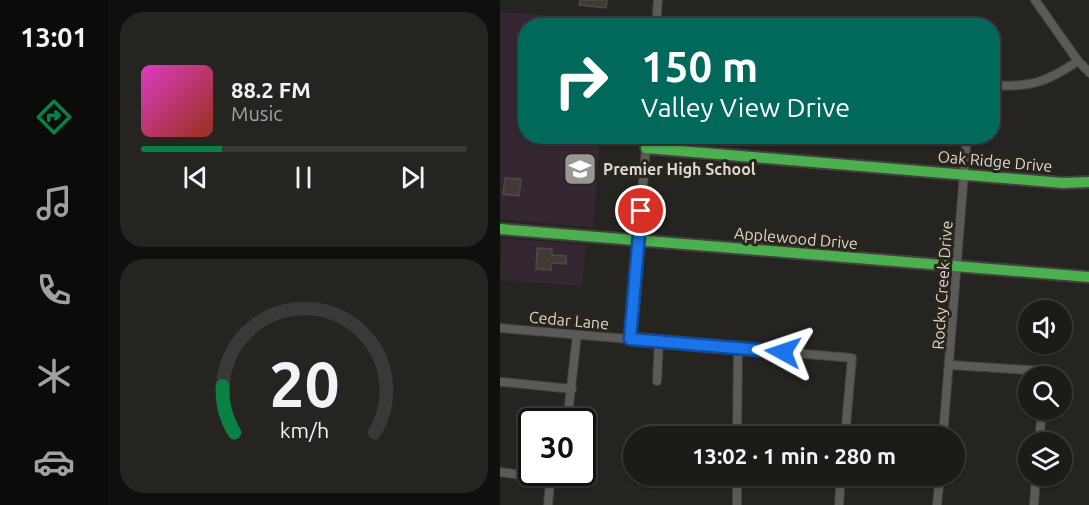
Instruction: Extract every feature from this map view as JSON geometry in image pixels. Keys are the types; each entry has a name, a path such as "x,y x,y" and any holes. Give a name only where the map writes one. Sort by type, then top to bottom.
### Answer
{"street":[{"path":"657,18 658,0"},
{"path":"1035,0 1078,61 1090,73"},
{"path":"1000,85 1013,86 1046,81 1078,61"},
{"path":"630,339 647,144"},
{"name":"Oak Ridge Drive","path":"667,144 1063,183 1090,182"},
{"name":"Rocky Creek Drive","path":"944,426 966,144"},
{"name":"Applewood Drive","path":"500,229 1090,277"},
{"name":"Cedar Lane","path":"500,328 852,358 846,426"},
{"path":"569,408 577,335"},
{"path":"657,381 659,341"},
{"path":"737,426 738,349"},
{"path":"949,365 1018,371"},
{"path":"502,382 572,389"},
{"path":"500,472 518,473"},
{"path":"548,505 550,486"},
{"path":"737,486 737,505"},
{"path":"839,505 841,486"},
{"path":"937,505 939,486"},
{"path":"1034,505 1035,486"}],"shaded area":[{"path":"500,12 591,18 518,18 518,144 599,144 593,227 500,219"},
{"path":"502,238 586,245 582,286 500,280"}],"building":[{"path":"580,0 607,0 606,8 579,5"},
{"path":"505,178 521,179 519,196 503,194"},
{"path":"537,248 552,249 552,255 566,256 566,264 551,263 551,270 536,269"}],"traffic: fast":[{"path":"646,148 1063,183 1090,182"},
{"path":"500,229 1090,277"}],"place":[{"name":"Premier High School","path":"580,169"}],"route":[{"path":"641,211 630,339 783,352"}]}
